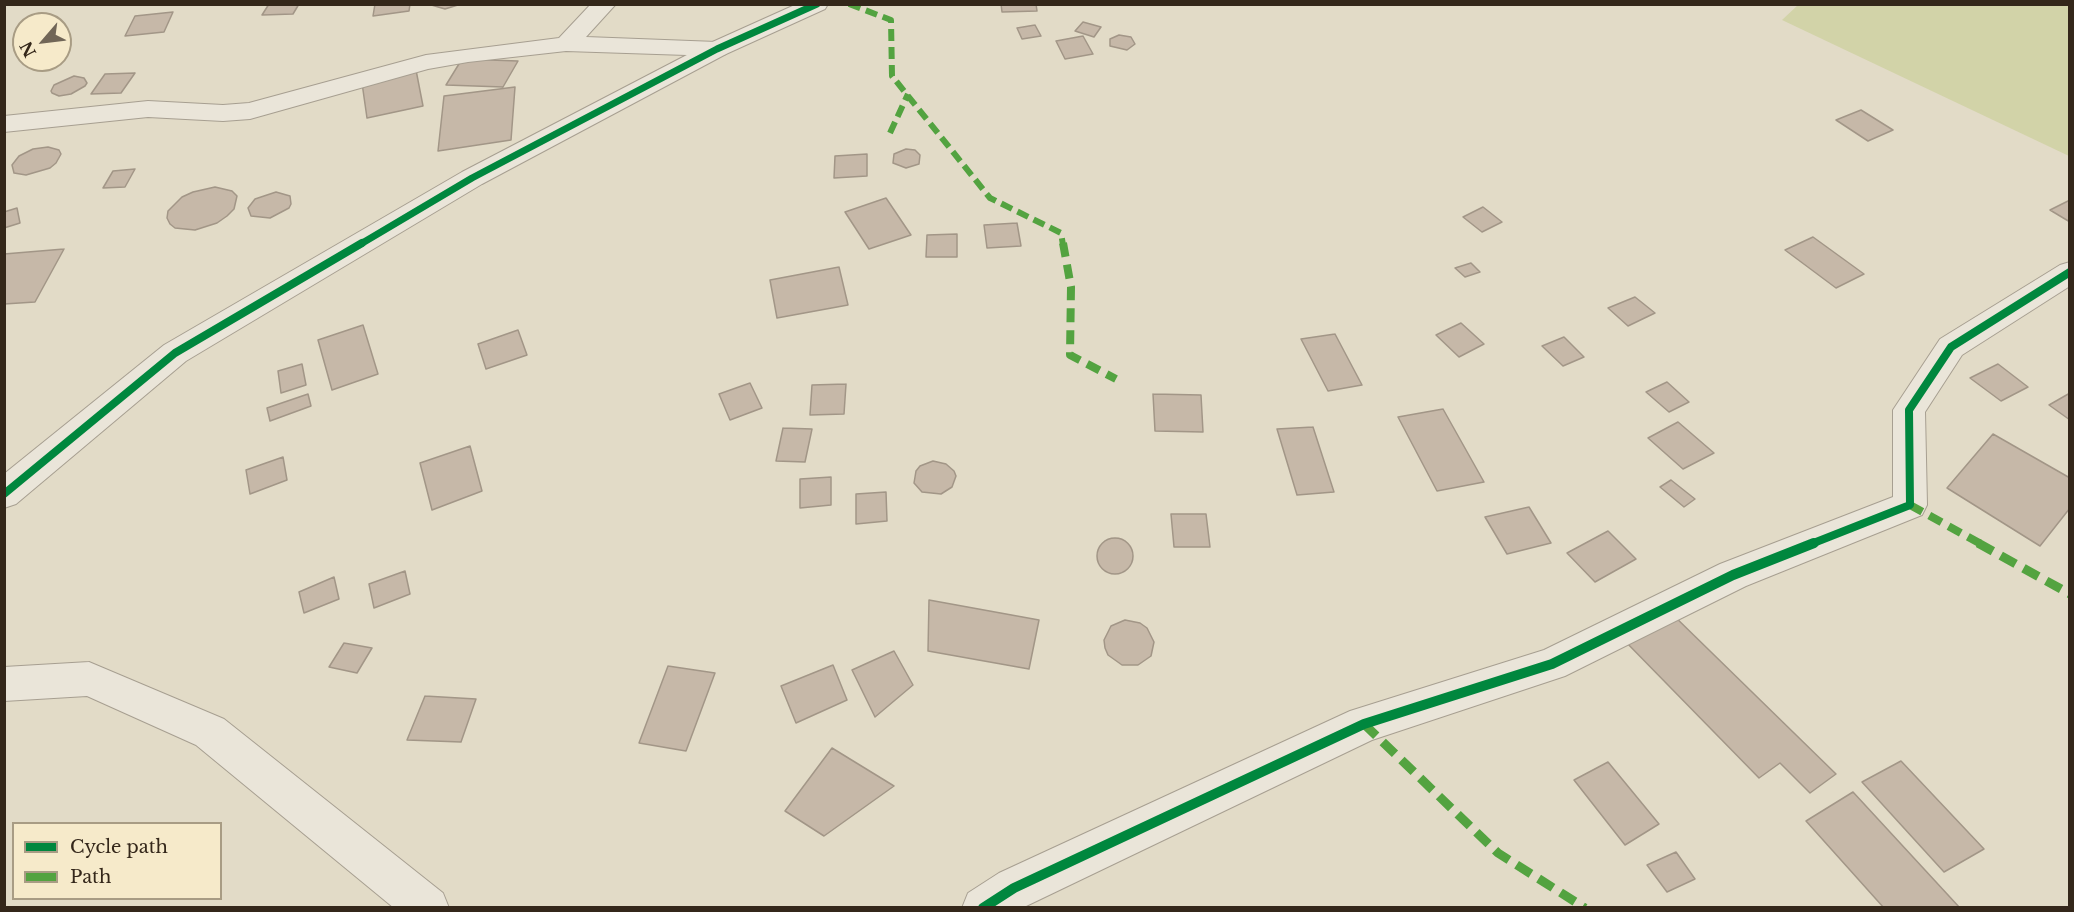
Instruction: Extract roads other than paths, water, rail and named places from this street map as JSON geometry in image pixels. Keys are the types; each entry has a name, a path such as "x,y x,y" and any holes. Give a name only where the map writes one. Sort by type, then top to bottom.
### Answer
{"street":[{"path":"566,44 605,4"},
{"path":"4,494 175,353 472,178 717,49 817,4"},
{"path":"4,124 148,109 250,111 426,62 566,44 717,49"},
{"path":"983,908 1014,888 1364,724 1552,664 1733,575 1910,505 1909,410 1951,346 2070,272"},
{"path":"4,684 89,679 210,732 428,908"}]}
